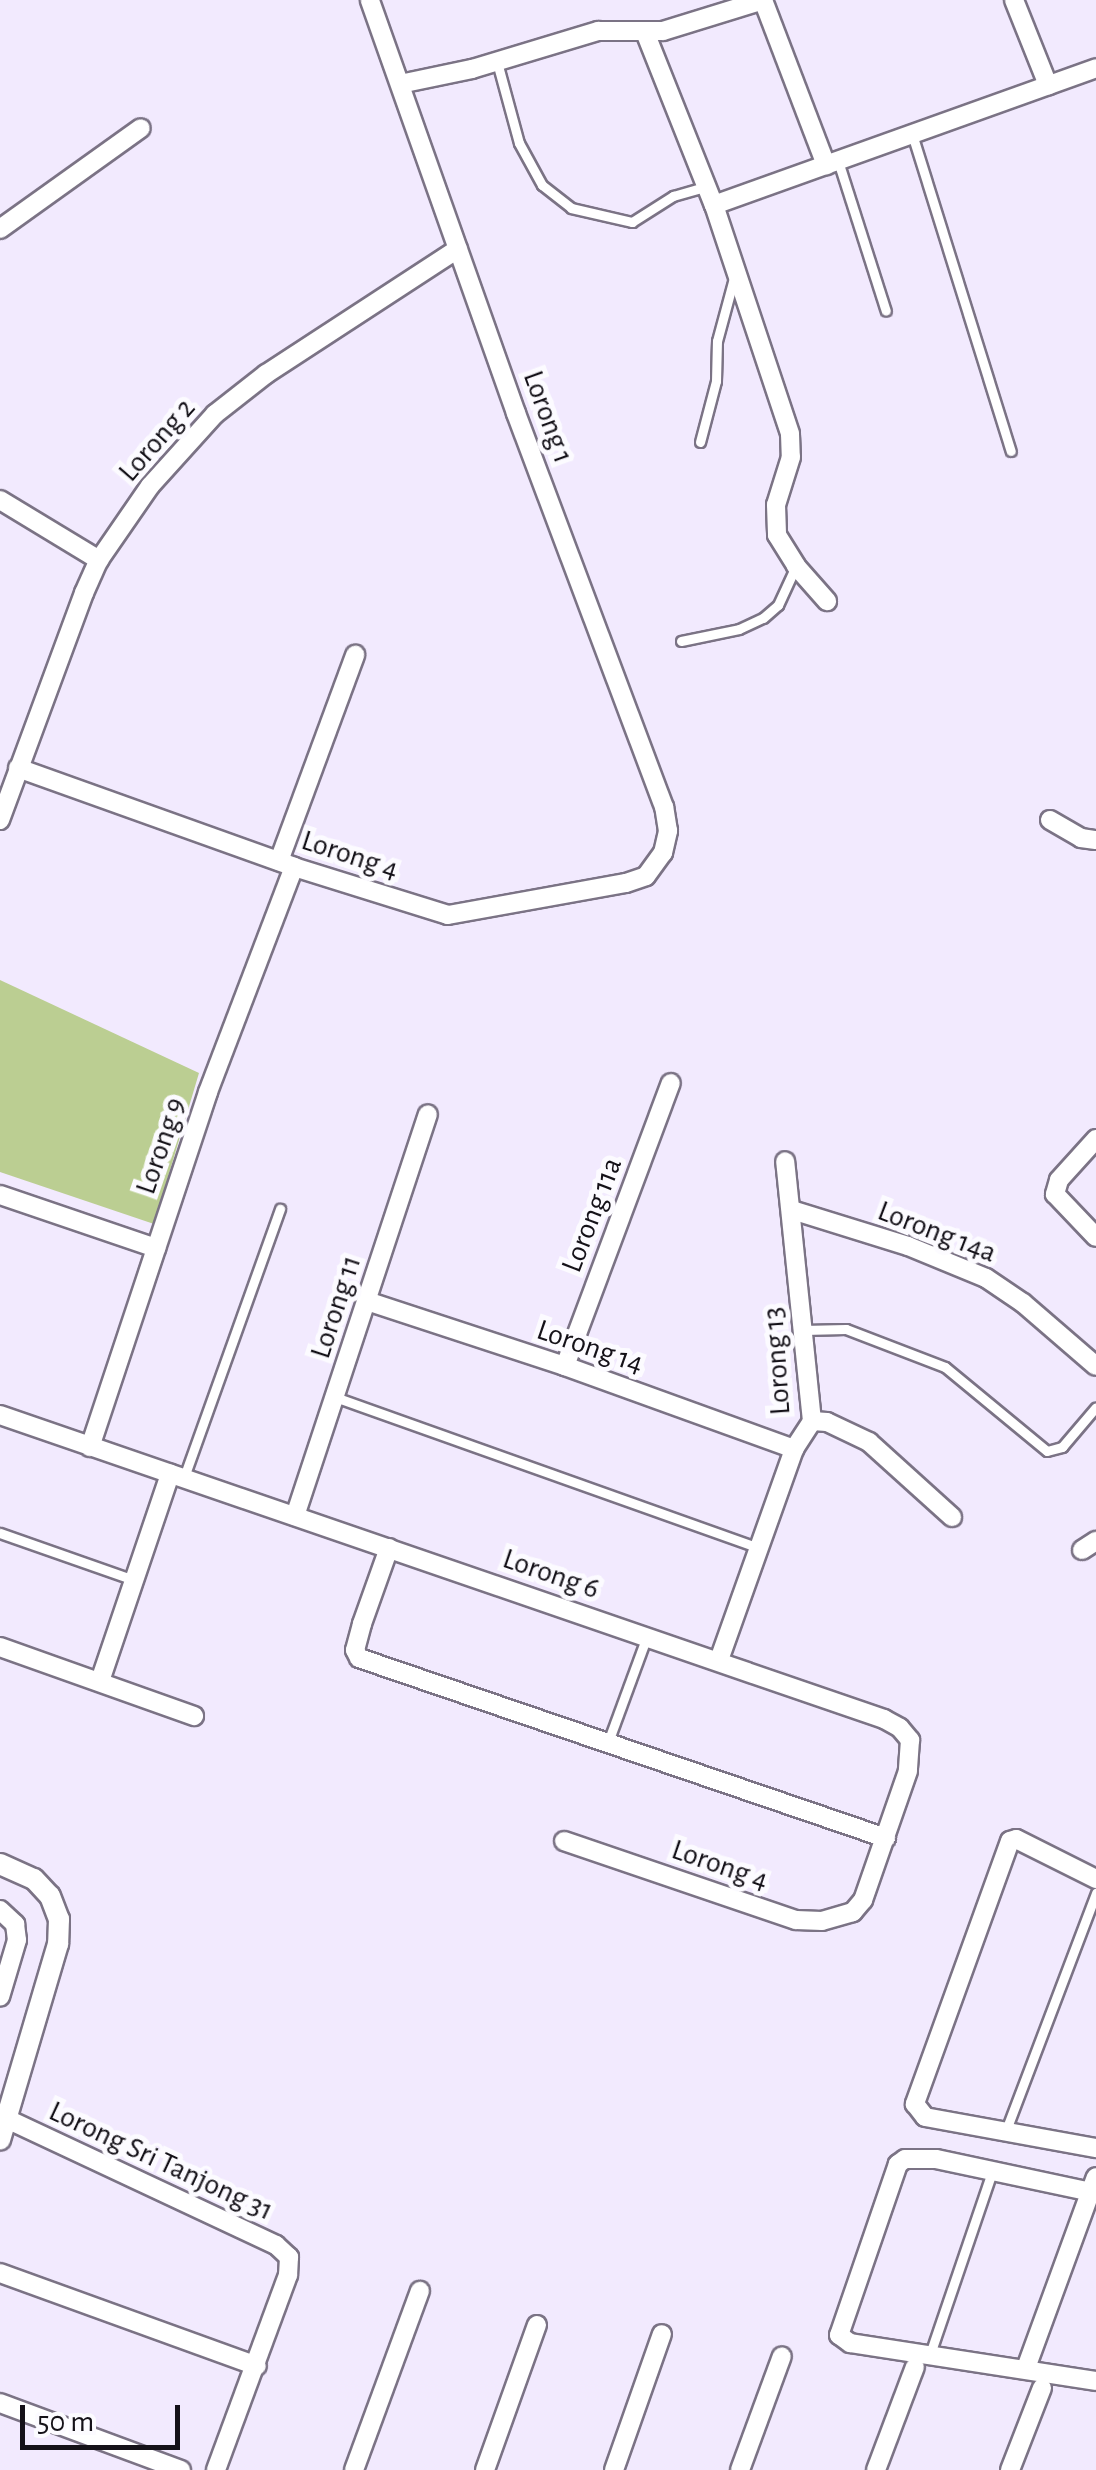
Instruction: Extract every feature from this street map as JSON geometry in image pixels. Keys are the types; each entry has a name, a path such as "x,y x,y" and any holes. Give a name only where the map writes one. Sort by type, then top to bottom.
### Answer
{"street":[{"name":"Lorong 1","path":"370,0 664,807 668,831 663,853"},
{"path":"400,84 498,62 598,30 663,31 763,0 832,163"},
{"path":"1014,0 1048,85"},
{"path":"646,32 714,205 790,434 791,457 776,505 778,535 796,566 827,601"},
{"path":"714,205 1096,68"},
{"path":"3,222 142,128"},
{"name":"Lorong 2","path":"0,820 59,652 99,560 150,486 216,414 329,331 458,248"},
{"path":"0,500 99,560"},
{"name":"Lorong 9","path":"90,1446 355,655"},
{"name":"Lorong 4","path":"18,768 287,864 448,915 626,883 646,876 663,853"},
{"path":"1050,820 1081,838 1096,840"},
{"name":"Lorong 11a","path":"565,1366 672,1083"},
{"name":"Lorong 11","path":"295,1516 428,1114"},
{"path":"1096,1139 1060,1180 1054,1194 1096,1236"},
{"name":"Lorong 13","path":"719,1660 794,1449 812,1421 785,1160"},
{"path":"0,1195 156,1248"},
{"name":"Lorong 14a","path":"792,1210 908,1246 986,1278 1023,1303 1096,1366"},
{"name":"Lorong 14","path":"367,1301 565,1366 794,1449"},
{"name":"Lorong 6","path":"0,1415 719,1660 900,1728 912,1753 886,1838 858,1907"},
{"path":"812,1421 827,1422 868,1442 952,1517"},
{"path":"100,1681 134,1580 177,1477"},
{"path":"389,1548 362,1624 356,1650 359,1658 886,1838"},
{"path":"0,1648 194,1716"},
{"path":"1096,1879 1016,1839 1010,1841 915,2104 925,2117 1096,2148"},
{"name":"Lorong 4","path":"564,1841 796,1920 822,1921 858,1907"},
{"path":"0,1864 34,1879 50,1896 58,1919 58,1944 0,2140"},
{"path":"0,1910 15,1924 17,1940 0,1997"},
{"name":"Lorong Sri Tanjong 31","path":"7,2119 276,2245 289,2257 288,2276 256,2366"},
{"path":"1026,2368 1094,2187 913,2158 898,2164 839,2335 850,2343 922,2360 1026,2368 1096,2381"},
{"path":"0,2273 256,2366 216,2470"},
{"path":"354,2470 420,2292"},
{"path":"485,2470 537,2325"},
{"path":"614,2470 662,2334"},
{"path":"740,2470 782,2356"},
{"path":"876,2470 922,2360"},
{"path":"1010,2470 1042,2388"},
{"path":"0,2403 181,2470"}],"lane":[{"path":"498,62 519,142 542,186 571,208 632,222 673,196 707,186"},
{"path":"912,134 1010,451"},
{"path":"832,163 886,311"},
{"path":"700,442 716,381 717,341 736,271"},
{"path":"681,641 739,628 762,618 778,605 796,566"},
{"path":"177,1477 280,1210"},
{"path":"803,1330 846,1328 945,1367 1047,1451 1062,1447 1096,1407"},
{"path":"335,1396 758,1548"},
{"path":"0,1532 134,1580"},
{"path":"608,1742 647,1636"},
{"path":"1006,2130 1096,1892"},
{"path":"922,2360 992,2170"}],"green space":[{"path":"0,980 199,1073 154,1224 0,1172"}]}
